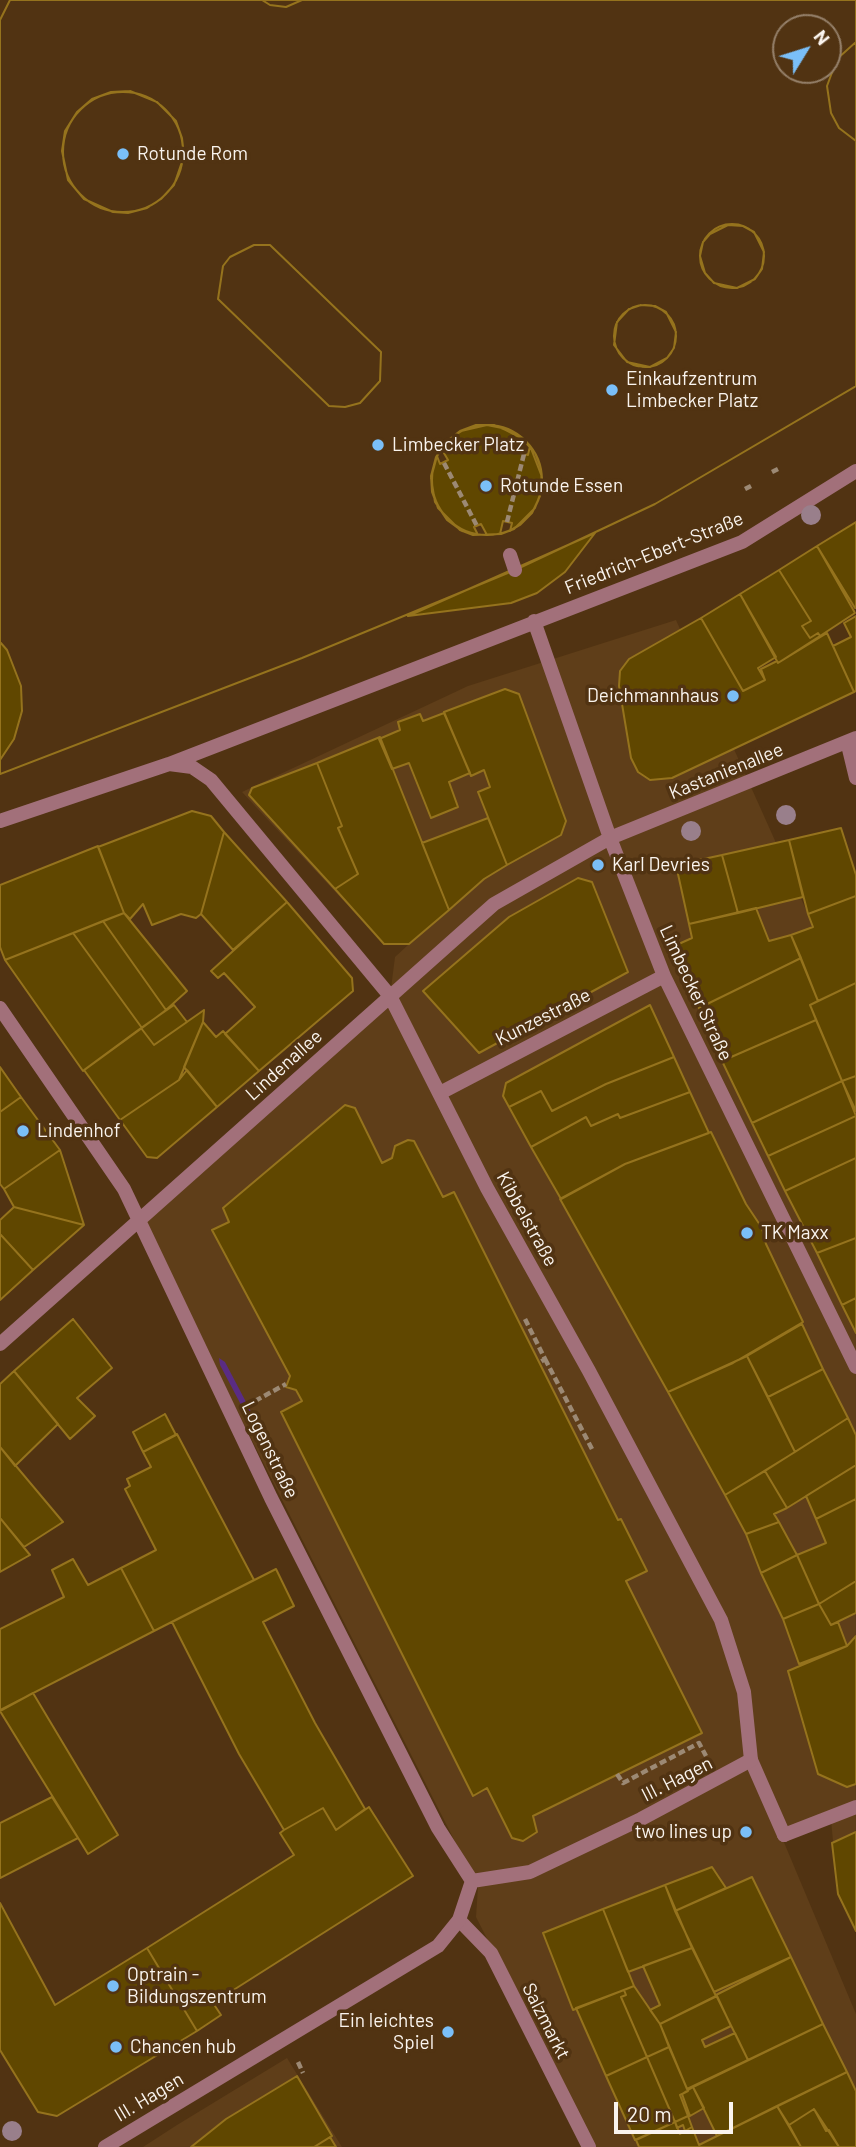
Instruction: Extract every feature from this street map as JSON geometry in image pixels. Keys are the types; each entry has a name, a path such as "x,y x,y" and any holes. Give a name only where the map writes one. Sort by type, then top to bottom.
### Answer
{"street":[{"name":"Friedrich-Ebert-Straße","path":"169,764 742,542 856,471"},
{"path":"510,555 515,570"},
{"name":"Limbecker Straße","path":"534,621 610,838 664,976 856,1367"},
{"path":"856,738 849,749 856,778"},
{"name":"Kastanienallee","path":"610,838 856,738"},
{"path":"0,821 169,764"},
{"name":"Kibbelstraße","path":"169,764 192,767 211,780 390,996 487,1188 589,1371 721,1620 744,1692 751,1760"},
{"name":"Lindenallee","path":"0,1344 494,904 610,838"},
{"name":"Kunzestraße","path":"440,1093 664,976"},
{"name":"Logenstraße","path":"0,1008 124,1189 271,1498 438,1828 472,1881"},
{"path":"751,1760 784,1835 856,1807"},
{"name":"III. Hagen","path":"472,1881 530,1872 641,1819 751,1760"},
{"path":"459,1920 472,1881"},
{"name":"III. Hagen","path":"105,2147 438,1946 459,1920"},
{"name":"Salzmarkt","path":"459,1920 491,1953 589,2147"}],"path":[{"path":"507,522 524,454"},
{"path":"444,463 477,526"},
{"path":"745,489 751,486"},
{"path":"520,1308 592,1449"},
{"path":"539,1363 545,1359"},
{"path":"255,1401 286,1384"},
{"path":"623,1783 699,1743 706,1757 695,1763"},
{"path":"617,1774 626,1790"}],"shaded area":[{"path":"676,620 856,1021 856,1526 627,1032 856,1532 856,1802 785,1832 753,1760 747,1692 723,1621 591,1371 487,1188 719,1622 741,1691 749,1759 856,2014 856,2147 593,2147 476,1917 478,1887 142,1223 389,996 399,1014 390,996 395,957 408,945 384,944 242,792 468,686"},
{"path":"219,1358 225,1362 257,1423 260,1434 258,1437 220,1365"},
{"path":"856,1810 856,1931 838,1894 831,1820"},
{"path":"287,2058 342,2147 143,2147 177,2125"}],"building":[{"name":"Limbecker Platz","path":"10,0 262,0 270,5 286,7 302,0 856,0 856,42 842,55 842,14 772,14 772,84 828,84 831,113 839,128 856,141 856,386 655,504 515,570 302,658 0,774 0,760 14,739 22,711 21,686 7,650 0,642 0,20","holes":["130,91 157,102 176,121 182,138 184,156 174,185 161,199 147,208 128,213 113,212 84,199 68,180 62,151 65,131 77,112 92,99 111,92","728,225 743,226 754,232 764,252 762,269 755,279 737,288 714,283 705,273 700,256 703,242 710,234","254,245 270,245 381,352 380,381 360,403 345,407 329,406 218,299 223,266 230,257","641,305 655,306 666,312 676,332 674,348 667,358 650,367 627,362 614,345 617,322 629,309","476,425 494,425 520,436 535,453 541,469 542,489 535,508 514,529 501,534 473,535 460,530 438,508 432,492 431,476 436,457 446,442 460,431"]},
{"name":"Limbecker Platz","path":"10,0 856,0 856,386 655,504 515,570 302,658 0,774 0,20"},
{"path":"262,0 302,0 286,7 270,5"},
{"path":"856,42 856,141 839,128 831,113 827,86 842,84 842,55"},
{"name":"Rotunde Rom","path":"123,92 146,96 166,109 179,129 183,152 179,175 166,195 146,208 123,212 100,208 80,195 67,175 63,152 67,129 80,109 100,96"},
{"path":"732,224 750,230 758,238 764,256 758,274 750,282 732,288 714,282 706,274 700,256 706,238 714,230"},
{"path":"254,245 270,245 381,352 380,381 360,403 345,407 329,406 218,299 223,266 230,257"},
{"path":"639,305 651,305 667,314 674,324 674,348 667,358 651,367 639,367 628,362 619,353 614,342 614,330 619,319 628,310"},
{"name":"Rotunde Essen","path":"487,425 508,429 526,441 538,459 542,480 538,501 526,519 508,531 487,535 466,531 448,519 436,501 432,480 436,459 448,441 466,429"},
{"name":"Rotunde Essen","path":"487,425 502,428 523,439 520,453 528,455 530,446 542,477 540,496 532,513 520,525 510,531 512,523 503,521 500,534 487,535 481,524 474,527 478,535 462,531 447,520 435,502 431,478 437,456 440,464 448,460 441,448 448,440 461,431"},
{"path":"856,522 856,608 855,608 817,546"},
{"path":"595,533 565,572 537,593 511,603 408,616"},
{"path":"817,546 855,613 820,636 818,633 810,638 802,626 811,621 779,570"},
{"path":"779,570 811,621 802,626 810,638 818,633 820,636 778,663 740,594"},
{"path":"740,594 776,657 758,668 765,680 743,691 701,618"},
{"path":"856,616 854,692 833,646 851,637 844,623"},
{"name":"Deichmannhaus","path":"701,618 743,691 765,680 761,669 777,661 778,663 827,633 854,692 672,778 650,780 638,772 631,758 619,686 620,671 629,659"},
{"path":"505,689 519,694 566,821 561,835 507,865 478,792 490,787 484,770 471,776 444,712"},
{"path":"444,713 470,773 449,782 458,807 431,818 409,763 392,769 379,739 400,730 398,722 420,714 423,721"},
{"path":"380,737 449,910 409,944 384,944 335,889 358,874 338,828 342,826 317,763"},
{"path":"317,763 342,826 338,828 358,874 335,889 249,795 252,788"},
{"path":"192,811 211,816 224,832 201,914 196,918 181,914 152,925 143,904 130,919 124,913 98,847"},
{"path":"488,818 507,865 484,879 449,910 422,843"},
{"path":"841,828 856,875 856,896 808,914 789,840"},
{"path":"224,832 287,902 233,950 201,914"},
{"path":"789,840 803,897 738,913 722,855"},
{"path":"98,846 124,913 5,960 0,947 0,885"},
{"path":"722,855 738,913 689,924 676,865"},
{"path":"578,878 592,882 628,972 479,1053 423,991 509,917"},
{"path":"856,896 856,983 818,1001 791,935 813,927 808,914"},
{"path":"287,902 352,978 353,991 259,1071 225,1034 255,1007 224,973 218,978 211,971"},
{"path":"756,908 769,941 791,935 801,958 699,1008 672,947 692,938 689,924"},
{"path":"124,913 187,991 166,1010 103,921"},
{"path":"103,921 166,1010 142,1028 73,933"},
{"path":"73,933 142,1028 83,1071 5,960"},
{"path":"801,958 818,1001 810,1005 816,1020 722,1061 699,1008"},
{"path":"856,983 856,1076 842,1081 810,1005"},
{"path":"174,1005 187,1022 154,1045 141,1028"},
{"path":"650,1005 674,1057 606,1084 552,1111 541,1091 509,1107 503,1096 506,1083"},
{"path":"204,1010 203,1022 179,1080 120,1120 84,1070 141,1028 154,1045"},
{"path":"816,1020 842,1081 752,1123 722,1061"},
{"path":"203,1022 216,1037 223,1031 259,1071 217,1107 184,1067"},
{"path":"674,1057 690,1092 620,1118 618,1114 591,1126 586,1117 531,1147 509,1107 541,1091 552,1111 606,1084"},
{"path":"0,1067 21,1097 0,1112"},
{"path":"187,1070 217,1107 157,1158 147,1157 120,1120 179,1080"},
{"path":"856,1076 856,1111 842,1081"},
{"path":"842,1081 856,1116 768,1156 752,1123"},
{"path":"690,1092 709,1133 625,1164 561,1199 531,1147 586,1117 591,1126 618,1114 620,1118"},
{"name":"Lindenhof","path":"21,1097 60,1150 4,1189 0,1184 0,1112"},
{"path":"345,1105 355,1108 382,1163 392,1158 395,1146 408,1140 414,1141 443,1197 454,1192 618,1520 621,1519 647,1571 626,1581 702,1733 533,1816 537,1832 523,1841 512,1838 487,1788 473,1796 281,1412 302,1401 296,1390 286,1387 290,1376 212,1230 229,1222 223,1208"},
{"path":"856,1116 856,1158 785,1191 768,1156"},
{"path":"711,1132 746,1204 762,1228 766,1244 803,1322 733,1363 668,1392 560,1199 625,1164"},
{"path":"60,1150 84,1225 14,1207 4,1189"},
{"path":"856,1158 856,1238 817,1253 785,1191"},
{"path":"14,1207 84,1225 33,1270 0,1234 0,1220"},
{"path":"0,1234 33,1270 0,1300"},
{"path":"856,1238 856,1298 842,1305 817,1253"},
{"path":"856,1298 856,1333 842,1305"},
{"path":"73,1319 112,1368 77,1398 95,1416 70,1439 14,1371"},
{"path":"802,1324 823,1369 768,1397 747,1356"},
{"path":"747,1356 795,1452 725,1495 668,1392"},
{"path":"823,1369 848,1418 795,1452 768,1397"},
{"path":"14,1371 58,1424 15,1466 0,1447 0,1384"},
{"path":"165,1414 176,1435 143,1452 133,1432"},
{"path":"848,1418 856,1435 856,1465 787,1508 765,1471"},
{"path":"177,1434 254,1580 154,1631 121,1568 156,1550 125,1489 130,1486 127,1479 151,1467 143,1452"},
{"path":"0,1447 63,1522 24,1547 0,1518"},
{"path":"856,1465 856,1499 816,1519 806,1496"},
{"path":"765,1471 787,1508 774,1514 779,1522 746,1534 725,1495"},
{"path":"856,1499 856,1581 819,1604 797,1555 826,1543 816,1519"},
{"path":"0,1518 30,1555 0,1572"},
{"path":"779,1522 797,1555 761,1573 746,1534"},
{"path":"797,1555 819,1604 783,1619 761,1573"},
{"path":"73,1559 88,1585 121,1568 154,1631 0,1710 0,1629 64,1597 52,1570"},
{"path":"276,1569 294,1606 263,1622 315,1723 365,1809 336,1830 323,1808 284,1830 239,1754 172,1622"},
{"path":"856,1581 856,1613 831,1625 819,1604"},
{"path":"819,1604 831,1625 838,1622 847,1646 799,1664 783,1619"},
{"path":"856,1636 856,1784 847,1787 818,1774 788,1671 847,1646"},
{"path":"33,1693 118,1835 88,1854 0,1711"},
{"path":"52,1797 78,1838 0,1878 0,1823"},
{"path":"369,1807 413,1876 213,2003 221,2015 197,2031 147,1948 294,1855 280,1833 284,1830 323,1808 336,1830"},
{"path":"856,1832 856,1931 838,1894 832,1843"},
{"path":"712,1867 726,1888 675,1911 665,1885"},
{"path":"752,1877 791,1957 714,1992 675,1911"},
{"path":"665,1885 692,1948 628,1972 603,1909"},
{"path":"0,1903 55,2005 147,1948 197,2031 57,2116 38,2112 0,2050"},
{"path":"603,1909 634,1986 573,2010 543,1933"},
{"path":"692,1948 716,1996 660,2024 650,2010 660,2005 643,1966"},
{"path":"791,1957 823,2024 748,2060 716,1995"},
{"path":"634,1986 660,2024 669,2047 647,2057 621,1997 626,1995 624,1990"},
{"path":"624,1990 626,1995 621,1997 647,2057 606,2076 576,2008"},
{"path":"717,1996 731,2026 702,2040 705,2047 735,2033 748,2060 687,2089 660,2024"},
{"path":"823,2024 847,2072 717,2136 693,2087"},
{"path":"669,2047 688,2091 680,2095 688,2116 675,2122 647,2057"},
{"path":"647,2057 675,2122 635,2140 606,2076"},
{"path":"847,2072 856,2091 856,2147 839,2147 814,2109 789,2125 777,2106"},
{"path":"297,2076 332,2136 314,2147 191,2147 226,2119"},
{"path":"693,2087 704,2108 690,2116 682,2094"},
{"path":"777,2106 801,2147 639,2147 636,2140 675,2122 680,2134 692,2127 699,2145"},
{"path":"814,2109 839,2147 801,2147 789,2125"},
{"path":"688,2116 692,2127 685,2131 683,2125 677,2128 675,2122"},
{"path":"330,2137 336,2147 314,2147"}],"place":[{"name":"Rotunde Rom","path":"123,154"},
{"name":"Einkaufzentrum Limbecker Platz","path":"612,390"},
{"name":"Limbecker Platz","path":"378,445"},
{"name":"Rotunde Essen","path":"486,486"},
{"name":"Deichmannhaus","path":"733,696"},
{"name":"Karl Devries","path":"598,865"},
{"name":"Lindenhof","path":"23,1131"},
{"name":"TK Maxx","path":"747,1233"},
{"name":"two lines up","path":"746,1832"},
{"name":"Optrain - Bildungszentrum","path":"113,1986"},
{"name":"Ein leichtes Spiel","path":"448,2032"},
{"name":"Chancen hub","path":"116,2047"}]}
